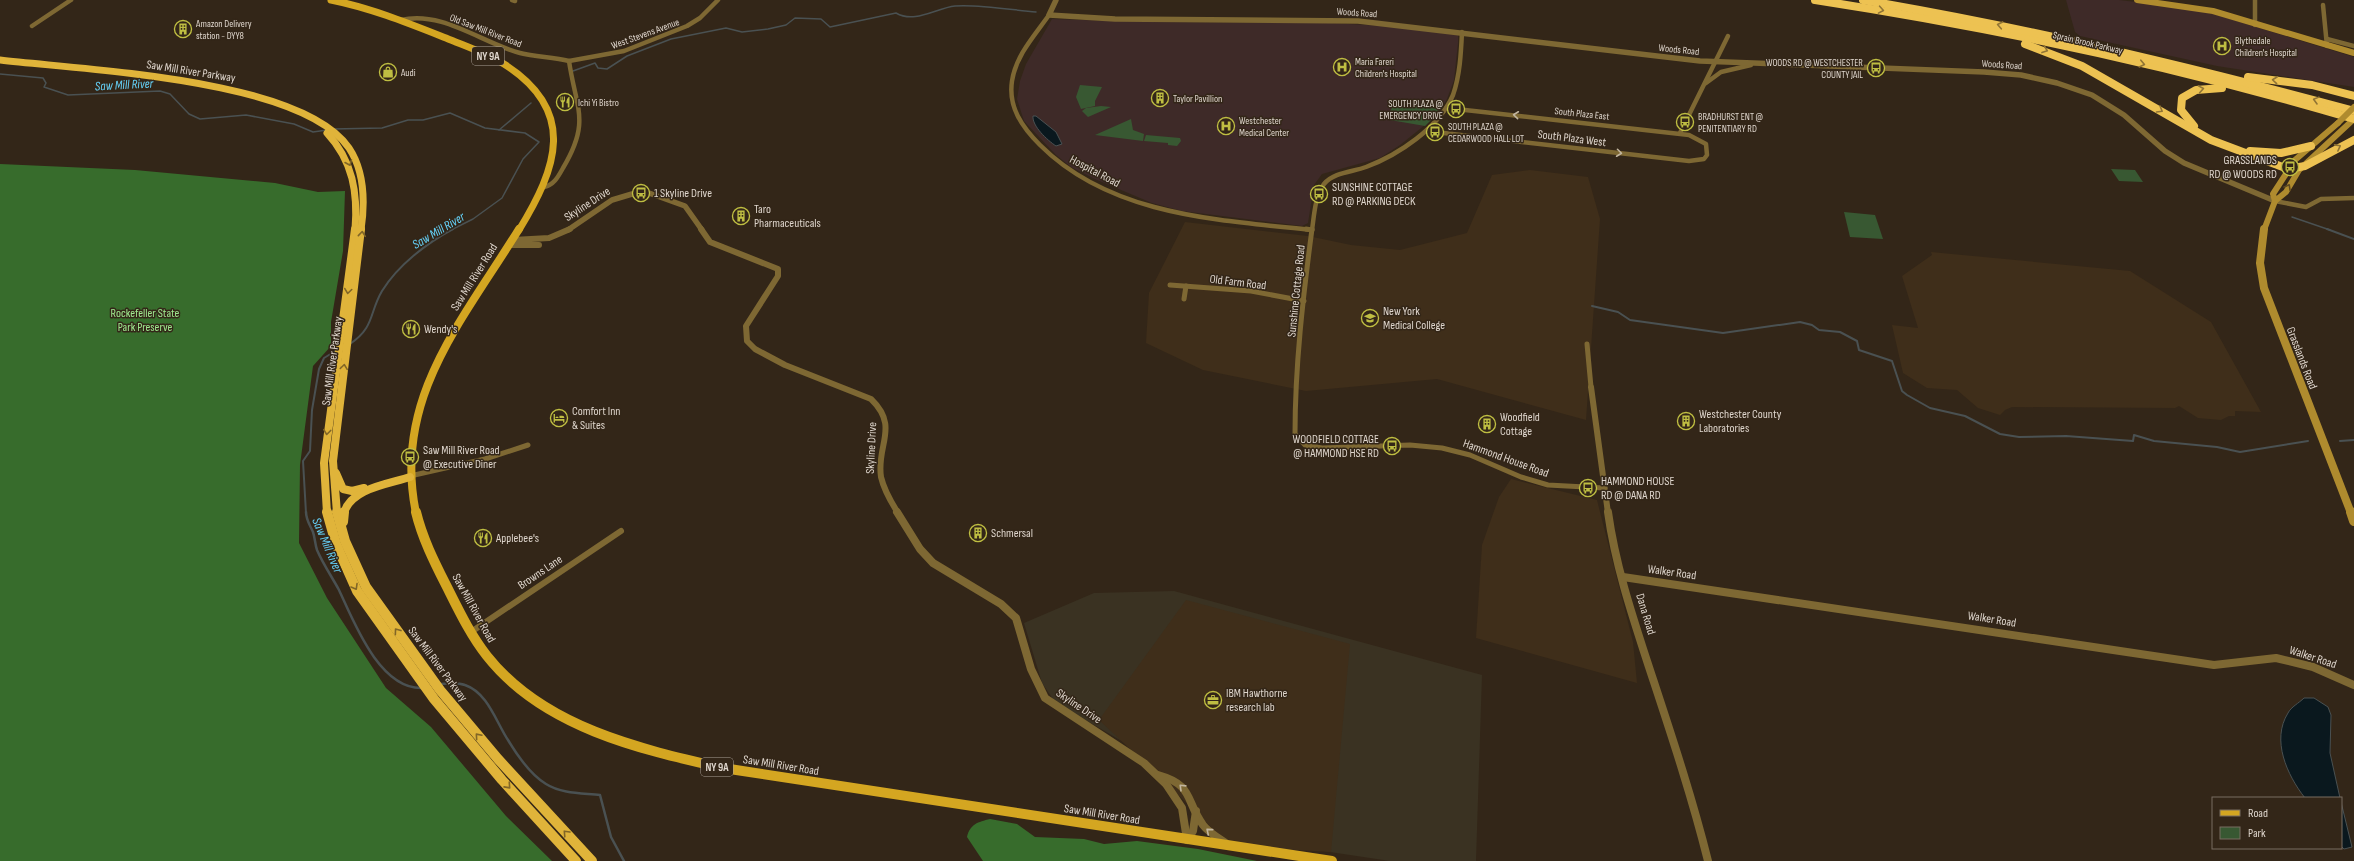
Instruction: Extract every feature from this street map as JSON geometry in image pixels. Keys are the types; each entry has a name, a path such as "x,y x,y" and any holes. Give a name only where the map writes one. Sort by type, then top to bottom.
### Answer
{"highway":[{"name":"Sprain Brook Parkway","path":"1815,0 1912,16 2114,58 2354,119"},
{"name":"Sprain Brook Parkway","path":"1863,0 1963,18 2093,45 2220,75 2354,111"},
{"path":"1912,16 2017,42 2059,56 2088,70 2211,140 2288,169 2299,170 2336,147 2354,140"},
{"path":"2093,45 2231,74 2319,86 2354,96"},
{"name":"Saw Mill River Parkway","path":"0,60 155,78 227,90 292,108 328,130 348,162 354,181 357,201 333,461 336,509 345,541 366,587 437,685 513,775 592,861"},
{"name":"Saw Mill River Parkway","path":"0,64 151,81 208,90 281,109 328,130"},
{"path":"2307,106 2239,91 2216,88 2192,91 2185,95 2180,103 2185,117 2198,129 2238,148 2257,152 2281,153 2311,146"},
{"name":"Saw Mill River Parkway","path":"343,347 324,463 325,496 331,528 342,560 357,591 425,688 483,758 576,861"},
{"path":"333,461 341,486 348,490 358,490 393,479 410,476"},
{"path":"345,541 343,512 349,501 359,495 410,476"}],"main road":[{"name":"Saw Mill River Road","path":"331,0 368,9 401,20 495,59 516,72 534,88 550,114 555,137 554,160 544,187 448,342 428,381 414,428 410,476 413,505 420,530 471,632 501,671 541,704 587,728 656,752 762,776 1230,846"},
{"path":"2137,0 2204,9 2255,25 2327,42 2354,53"},
{"name":"Grasslands Road","path":"2354,107 2288,169 2273,194 2275,201 2260,239 2258,251 2260,277 2284,345 2354,521"},
{"name":"Grasslands Road","path":"2275,201 2282,198 2299,170 2354,119"},
{"name":"NY 9A","path":"1230,846 1332,861"}],"street":[{"path":"32,26 71,0"},
{"name":"West Stevens Avenue","path":"569,61 624,51 687,26 700,18 718,0"},
{"name":"Hospital Road","path":"1056,0 1049,15 1017,65 1010,92 1012,104 1018,117 1036,143 1049,155 1088,181 1149,205 1216,219 1312,230"},
{"path":"2254,0 2255,25"},
{"path":"2323,6 2327,42 2354,46"},
{"name":"Woods Road","path":"1049,15 1115,19 1330,20 1462,32 1687,59 1772,64 2008,73 2050,80 2085,92 2114,107 2160,148 2187,164 2275,201"},
{"name":"Old Saw Mill River Road","path":"401,20 414,17 442,23 520,53 569,61"},
{"name":"Sunshine Cottage Road","path":"1305,445 1295,434 1295,427 1304,301 1312,230 1319,194 1324,184 1336,176 1366,168 1393,154 1428,129 1447,108 1457,85 1462,32"},
{"path":"1680,133 1728,36"},
{"path":"1687,59 1705,64 1710,72"},
{"path":"544,187 552,185 566,165 575,148 582,128 582,118 569,61"},
{"path":"1704,84 1721,72 1731,68 1772,64"},
{"name":"South Plaza East","path":"1447,108 1680,133 1702,140 1708,150"},
{"name":"South Plaza West","path":"1428,129 1435,132 1690,162 1704,159 1708,150"},
{"name":"Skyline Drive","path":"511,242 547,243 561,238 566,232 612,200 632,194 649,193 685,206 710,242 778,269 778,276 746,326 744,332 748,341 768,357 871,399 880,406 887,424 882,481 918,545 931,562 986,594 1016,618 1031,669 1045,698 1144,763 1158,775 1164,785 1178,798 1182,809 1187,840"},
{"path":"2275,201 2306,207 2321,199 2354,198"},
{"name":"Old Farm Road","path":"1170,285 1251,292 1276,298 1304,301"},
{"path":"1184,299 1186,286"},
{"name":"Dana Road","path":"1587,344 1591,387 1612,541 1631,611 1694,805 1708,861"},
{"path":"410,476 448,466 497,456 528,445"},
{"name":"Hammond House Road","path":"1305,445 1339,449 1410,445 1442,448 1470,455 1521,477 1548,486 1604,488"},
{"name":"Browns Lane","path":"471,632 621,531"},
{"name":"Walker Road","path":"1623,577 2214,665 2276,658 2313,667 2354,685"},
{"name":"Skyline Drive","path":"1158,775 1173,779 1187,791 1203,826 1230,846"},
{"path":"1187,840 1193,832 1196,811"}],"shaded area":[{"name":"Blythedale Children's Hospital","path":"2066,0 2119,0 2186,8 2217,15 2354,57 2354,87 2217,66 2080,36 2075,32"},
{"name":"Westchester Medical Center","path":"1052,19 1148,22 1332,23 1384,26 1458,35 1458,43 1454,80 1447,99 1435,117 1400,145 1380,158 1322,174 1314,185 1308,223 1302,226 1182,211 1152,203 1095,179 1071,167 1056,155 1024,121 1017,99 1020,81 1026,64"},
{"path":"1033,116 1036,116 1056,132 1062,144 1056,146 1048,140 1037,128 1033,120"},
{"name":"New York Medical College","path":"1530,170 1588,177 1600,219 1586,420 1437,379 1306,391 1203,370 1146,343 1149,293 1185,222 1308,236 1351,245 1400,250 1467,233 1492,175"},
{"path":"1931,252 2130,271 2211,322 2261,412 2235,411 2235,416 2229,416 2221,420 2198,418 2179,406 2175,408 2012,407 2005,410 2000,415 1978,408 1957,390 1927,388 1903,373 1892,325 1918,328 1902,276 1932,255"},
{"path":"1511,479 1597,500 1633,642 1637,683 1476,638 1482,545 1499,497"},
{"path":"1174,591 1482,675 1476,861 1390,861 1229,837 1178,774 1055,702 1042,683 1024,623 1094,593"},
{"path":"1186,600 1350,644 1331,852 1230,846 1158,775 1099,720"},
{"path":"2304,698 2314,698 2328,707 2331,715 2330,753 2340,797 2304,797 2292,779 2283,757 2281,734 2283,723 2289,711"},
{"path":"2342,806 2352,847 2344,849 2342,847"}],"green space":[{"path":"1080,85 1102,87 1095,101 1095,106 1081,109 1076,97"},
{"path":"1101,106 1111,107 1088,117 1082,111 1086,108"},
{"path":"1423,106 1435,108 1440,111 1425,126 1390,120 1388,118 1392,107"},
{"path":"1131,119 1133,130 1144,134 1143,141 1095,135"},
{"path":"1146,135 1180,138 1181,141 1177,146 1168,145 1168,143 1144,141"},
{"name":"Rockefeller State Park Preserve","path":"0,164 135,170 275,183 318,192 345,191 343,251 331,322 331,346 313,366 300,465 299,543 327,598 386,688 431,727 506,816 552,861 0,861"},
{"path":"2111,169 2135,170 2143,182 2119,181"},
{"path":"1844,212 1875,215 1883,239 1850,237"},
{"path":"990,819 1017,824 1035,837 1084,839 1104,844 1137,841 1198,849 1257,861 983,861 967,837 972,826"}],"waterway":[{"path":"573,71 595,63 598,68 607,69 627,56 671,39 726,28 742,32 768,29 786,25 795,18 821,19 830,27 896,13 903,16 918,16 955,6 984,6 1036,12"},
{"name":"Saw Mill River","path":"0,74 43,78 46,83 44,87 68,95 160,91 170,94 189,114 200,119 246,115 294,124 313,132 327,130"},
{"path":"499,130 531,103"},
{"name":"Saw Mill River","path":"333,129 382,128 408,120 423,120 450,113 485,128 499,130"},
{"name":"Saw Mill River","path":"453,229 473,219 502,198 523,159 539,142 525,133 499,130"},
{"path":"2292,217 2330,230"},
{"name":"Saw Mill River","path":"350,344 358,338 368,326 382,291 396,272 423,248 453,229"},
{"path":"2327,229 2354,239"},
{"path":"1592,306 1618,312 1630,320 1723,333 1800,322 1812,325 1819,330 1840,332 1857,341 1859,350 1892,361 1902,391 1907,395 1930,408 1965,416 2000,434 2019,437 2066,436 2133,441 2134,435 2154,441 2217,447 2240,452 2308,441"},
{"name":"Saw Mill River","path":"306,513 303,461 310,451 312,410 319,369 324,358 337,350"},
{"path":"2340,441 2354,440"},
{"name":"Saw Mill River","path":"306,513 319,555 339,590 360,635 370,651 393,677 406,685 421,688"},
{"name":"Saw Mill River","path":"441,684 462,684 480,694 491,709 516,752 540,780 559,790 600,795 611,837 624,861"}],"place":[{"name":"Amazon Delivery station - DYY8","path":"183,29"},
{"name":"Blythedale Children's Hospital","path":"2222,46"},
{"name":"Maria Fareri Children's Hospital","path":"1342,67"},
{"name":"WOODS RD @ WESTCHESTER COUNTY JAIL","path":"1876,68"},
{"name":"Audi","path":"388,72"},
{"name":"Taylor Pavillion","path":"1160,98"},
{"name":"Ichi Yi Bistro","path":"565,102"},
{"name":"SOUTH PLAZA @ EMERGENCY DRIVE","path":"1456,109"},
{"name":"BRADHURST ENT @ PENITENTIARY RD","path":"1685,122"},
{"name":"Westchester Medical Center","path":"1226,126"},
{"name":"SOUTH PLAZA @ CEDARWOOD HALL LOT","path":"1435,132"},
{"name":"GRASSLANDS RD @ WOODS RD","path":"2290,167"},
{"name":"1 Skyline Drive","path":"641,193"},
{"name":"SUNSHINE COTTAGE RD @ PARKING DECK","path":"1319,194"},
{"name":"Taro Pharmaceuticals","path":"741,216"},
{"name":"New York Medical College","path":"1370,318"},
{"name":"Wendy's","path":"411,329"},
{"name":"Comfort Inn & Suites","path":"559,418"},
{"name":"Westchester County Laboratories","path":"1686,421"},
{"name":"Woodfield Cottage","path":"1487,424"},
{"name":"WOODFIELD COTTAGE @ HAMMOND HSE RD","path":"1392,446"},
{"name":"Saw Mill River Road @ Executive Diner","path":"410,457"},
{"name":"HAMMOND HOUSE RD @ DANA RD","path":"1588,488"},
{"name":"Schmersal","path":"978,533"},
{"name":"Applebee's","path":"483,538"},
{"name":"IBM Hawthorne research lab","path":"1213,700"}]}
